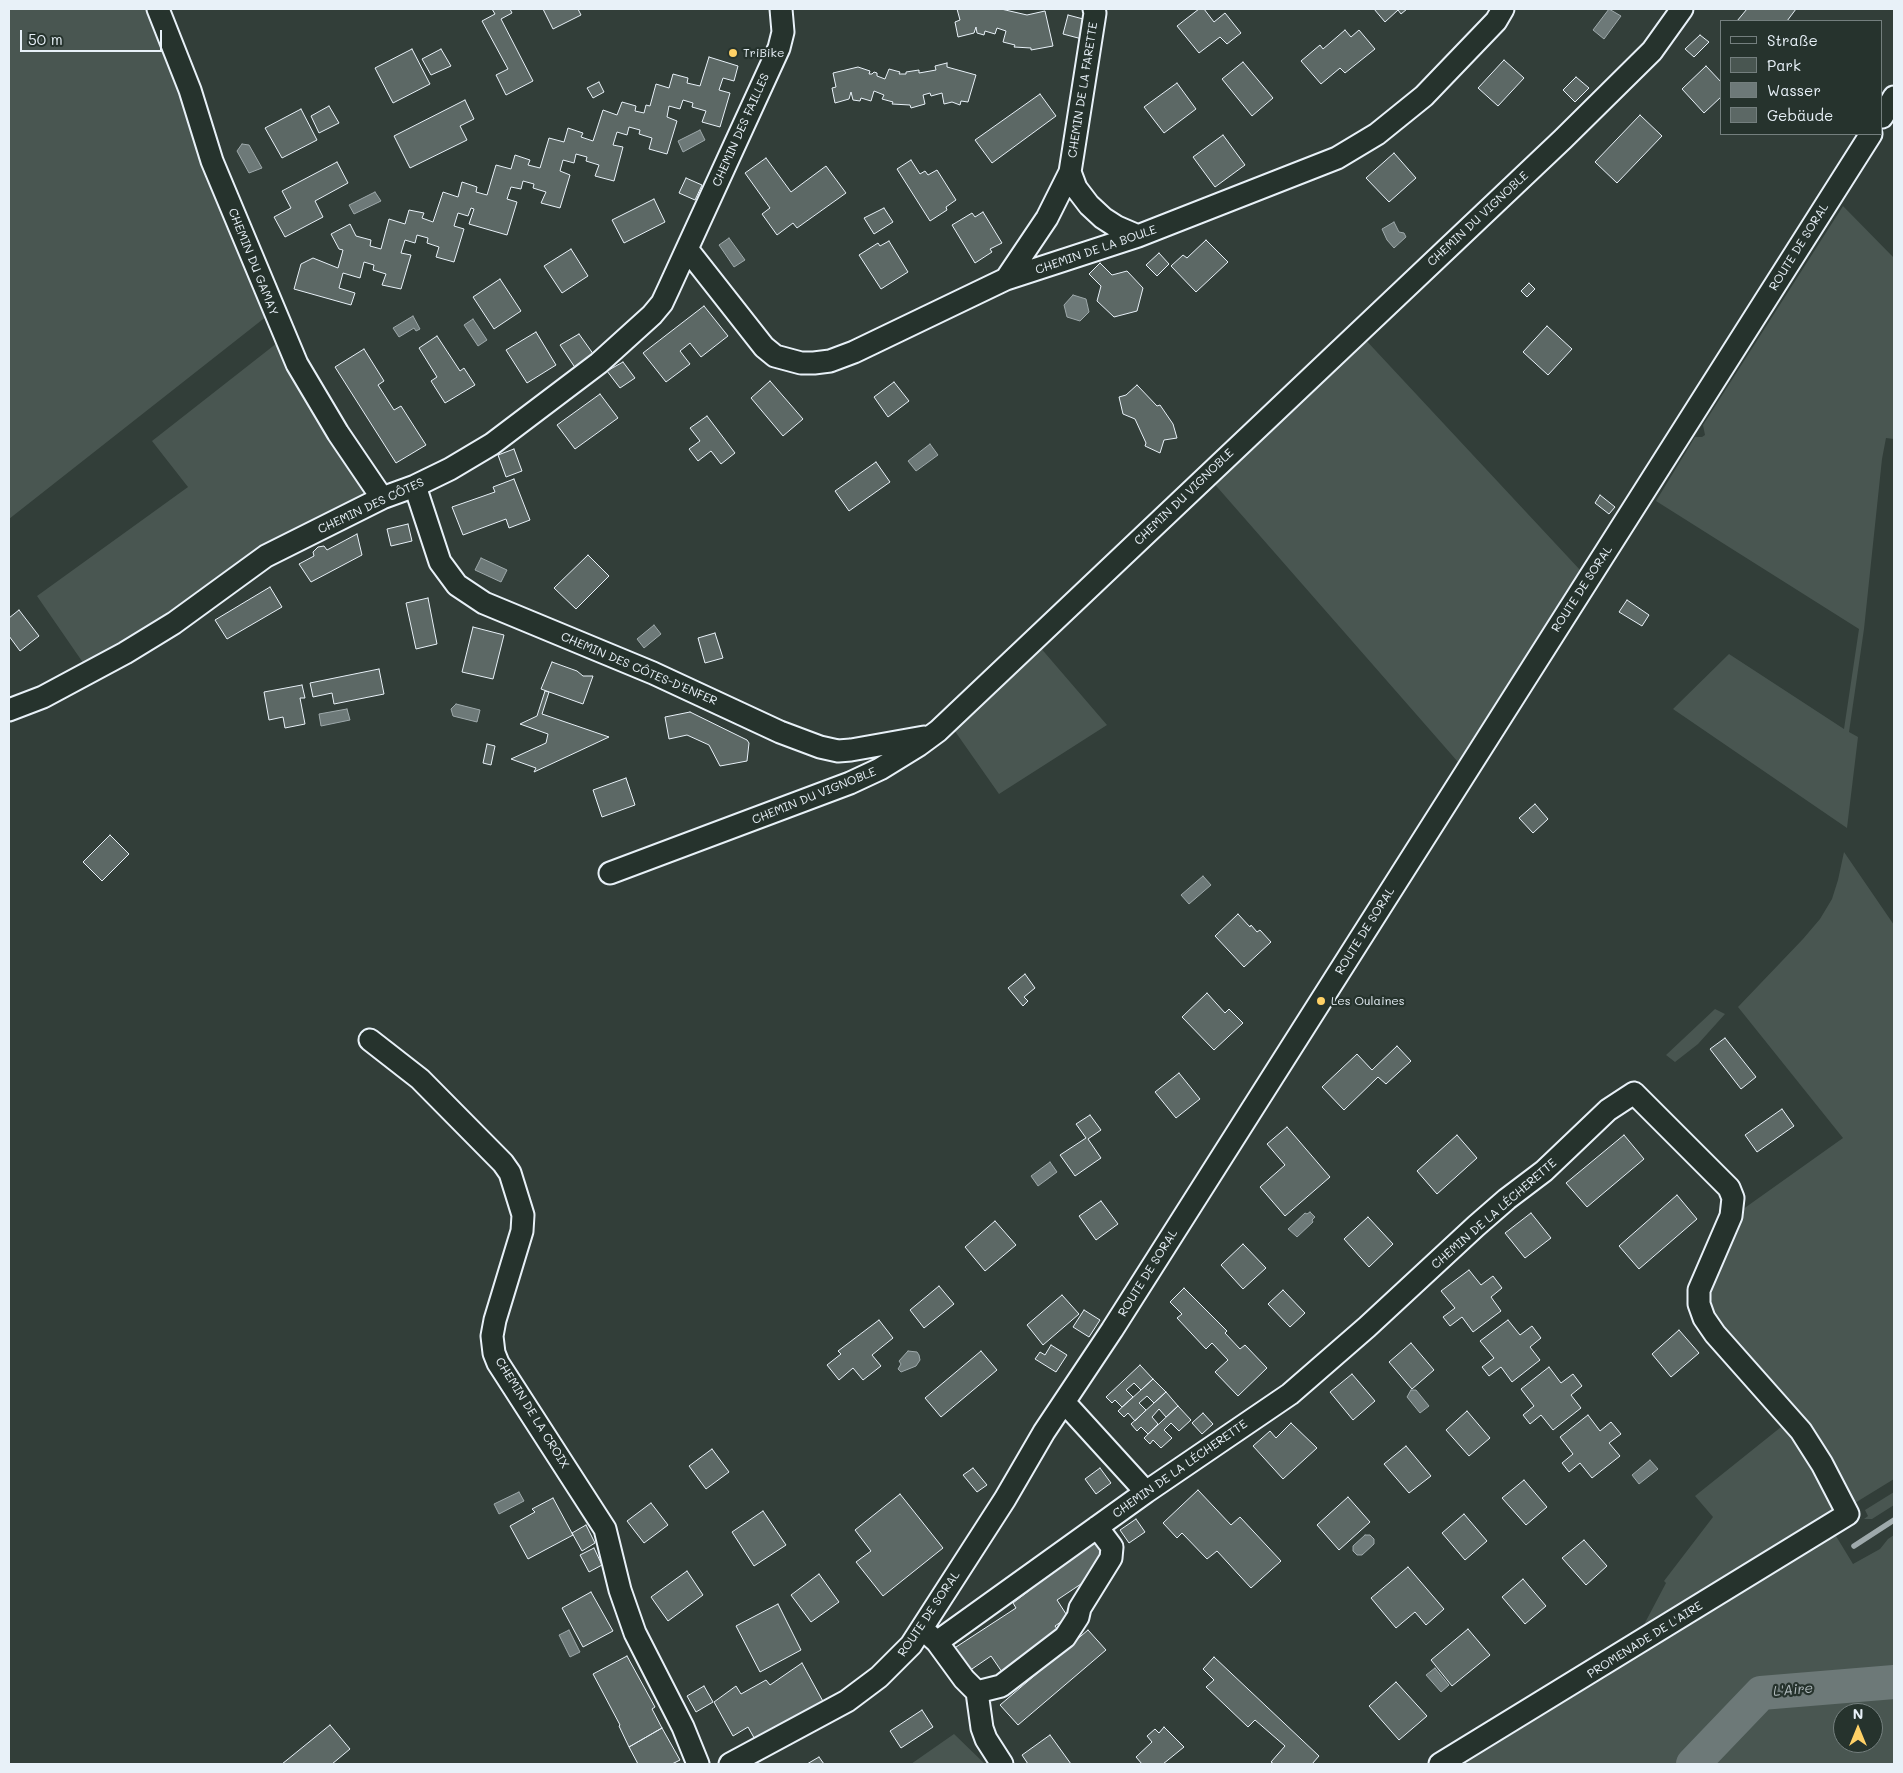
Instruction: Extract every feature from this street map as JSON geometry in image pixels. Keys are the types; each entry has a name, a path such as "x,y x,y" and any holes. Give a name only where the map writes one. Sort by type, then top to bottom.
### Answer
{"street":[{"name":"CHEMIN DU GAMAY","path":"158,9 190,90 212,161 297,364 338,433 382,498"},
{"name":"CHEMIN DES FAILLES","path":"687,249 778,48 783,32 783,13 781,9"},
{"name":"CHEMIN DE LA FARETTE","path":"1006,279 1047,218 1070,172 1095,13 1094,9"},
{"name":"CHEMIN DE LA BOULE","path":"687,249 764,347 775,356 801,363 830,361 854,352 1006,279 1138,236 1337,158 1360,146 1424,96 1496,21 1503,9"},
{"name":"CHEMIN DU VIGNOBLE","path":"610,873 850,784 880,769 931,736 1563,139 1652,51 1682,9"},
{"path":"1883,115 1894,97"},
{"name":"ROUTE DE SORAL","path":"730,1764 833,1709 862,1690 929,1635 990,1522 1064,1402 1132,1299 1870,135"},
{"name":"CHEMIN DE LA FARETTE","path":"1070,172 1076,188 1089,205 1103,218 1138,236"},
{"name":"CHEMIN DES CÔTES","path":"9,710 43,696 125,653 174,623 266,556 382,498 415,486 450,469 492,444 599,363 652,315 662,303 687,249"},
{"name":"CHEMIN DES CÔTES-D'ENFER","path":"415,486 440,562 457,585 484,603 653,673 780,732 820,747 838,751 851,750 931,736"},
{"name":"CHEMIN DE LA CROIX","path":"370,1040 420,1079 503,1163 510,1173 522,1215 522,1232 495,1320 492,1336 494,1352 498,1363 605,1528 620,1590 635,1633 684,1727 698,1764"},
{"name":"CHEMIN DE LA LÉCHERETTE","path":"929,1635 1097,1527 1290,1394 1367,1327 1476,1226 1507,1199 1544,1172 1608,1110 1634,1093 1729,1188 1733,1198 1732,1216 1699,1290 1699,1304 1704,1318 1715,1334 1801,1430 1822,1464 1848,1514"},
{"path":"1064,1402 1146,1492"},
{"name":"PROMENADE DE L'AIRE","path":"1440,1764 1848,1514"},
{"path":"977,1692 1001,1686 1065,1637 1078,1617 1080,1608 1111,1558 1112,1547 1097,1527"},
{"path":"929,1635 964,1679 977,1692 982,1728 986,1739 1002,1764"}],"green space":[{"path":"9,9 158,9 267,316 9,519"},
{"path":"1843,206 1894,258 1894,439 1886,438 1882,459 1864,629 1849,732 1858,737 1847,828 1673,709 1729,654 1844,729 1859,629 1656,501 1695,437 1705,435 1703,425"},
{"path":"1362,336 1581,571 1458,762 1211,480"},
{"path":"277,343 366,487 363,496 229,576 86,667 37,596 188,487 152,441"},
{"path":"1039,646 1107,725 999,794 952,727"},
{"path":"1844,852 1894,925 1894,1479 1638,1636 1666,1583 1664,1581 1713,1517 1695,1496 1796,1415 1712,1318 1706,1305 1707,1285 1739,1212 1843,1138 1738,1007 1820,919 1832,899"},
{"path":"1715,1009 1725,1014 1698,1044 1675,1062 1666,1055"},
{"path":"1894,1492 1894,1505 1872,1519 1864,1519 1868,1516 1865,1510"},
{"path":"1838,1526 1842,1532 1836,1536 1853,1564 1880,1549 1894,1535 1894,1764 1449,1764"},
{"path":"954,1734 985,1764 911,1764"}],"water":[{"path":"1609,9 1621,16 1604,39 1593,30"},
{"path":"700,130 705,140 683,152 678,141"},
{"path":"242,144 249,145 262,168 249,173 237,151"},
{"path":"375,192 381,201 354,214 349,205"},
{"path":"1394,222 1399,232 1404,233 1406,237 1394,248 1387,240 1382,229"},
{"path":"729,238 745,260 734,267 719,245"},
{"path":"1073,295 1086,299 1089,312 1080,321 1067,317 1064,305"},
{"path":"413,316 420,329 416,331 414,328 399,337 393,328"},
{"path":"473,319 487,340 478,346 464,325"},
{"path":"930,444 938,455 916,471 908,461"},
{"path":"481,558 507,570 501,582 475,570"},
{"path":"654,625 661,634 644,648 637,639"},
{"path":"456,704 480,710 477,722 453,716 451,709"},
{"path":"347,709 350,720 321,726 319,714"},
{"path":"1203,876 1211,885 1189,904 1181,895"},
{"path":"1050,1162 1057,1172 1038,1186 1031,1176"},
{"path":"1310,1212 1315,1217 1312,1220 1313,1222 1297,1237 1288,1229 1305,1213"},
{"path":"908,1351 917,1352 920,1360 916,1366 901,1372 898,1369 901,1364 899,1361"},
{"path":"1411,1390 1416,1390 1429,1406 1420,1413 1407,1397"},
{"path":"1650,1460 1658,1469 1639,1484 1632,1475"},
{"path":"519,1492 524,1501 499,1514 494,1504"},
{"path":"1365,1535 1370,1535 1374,1539 1374,1544 1362,1555 1357,1555 1353,1551 1353,1546"},
{"path":"569,1630 580,1652 570,1657 559,1635"},
{"path":"1435,1668 1449,1685 1441,1692 1426,1675"}],"building":[{"path":"492,9 510,9 512,13 501,19 533,81 506,95 496,75 508,69 482,21 495,14"},
{"path":"543,9 578,9 581,15 553,29"},
{"path":"957,9 1001,9 1027,15 1045,11 1053,46 1031,50 1031,48 1014,47 1015,45 1003,42 1006,31 997,28 995,34 985,31 984,35 977,33 976,27 974,33 958,37 955,22 960,20"},
{"path":"1199,9 1204,9 1214,22 1225,13 1241,33 1227,44 1220,37 1199,53 1177,26"},
{"path":"1374,9 1407,9 1401,14 1398,10 1385,22"},
{"path":"1747,9 1796,9 1788,20 1738,20"},
{"path":"1068,15 1087,20 1082,39 1063,34"},
{"path":"1345,30 1351,37 1359,30 1375,49 1345,73 1340,68 1321,84 1301,61 1320,45 1323,49"},
{"path":"1700,35 1709,42 1694,57 1685,49"},
{"path":"412,49 430,84 393,103 375,68"},
{"path":"441,49 451,66 431,75 422,59"},
{"path":"709,57 738,66 734,81 723,78 719,90 730,93 720,127 702,122 706,111 692,107 693,103 683,100 680,109 669,106 667,117 677,121 667,154 649,149 652,138 639,134 640,130 629,127 627,135 617,132 613,145 623,147 614,181 595,176 599,165 586,161 587,157 576,154 574,163 563,160 560,171 570,175 560,208 541,203 546,192 533,188 534,184 523,181 521,189 511,187 507,199 517,202 507,235 469,224 474,209 471,208 468,216 458,213 454,226 464,229 454,262 436,257 439,247 427,243 428,238 417,235 415,243 405,240 401,253 411,255 401,289 382,285 386,274 373,270 374,265 364,262 360,278 343,273 339,288 355,293 351,305 294,289 301,264 313,258 338,268 343,250 339,249 331,234 350,224 356,236 371,240 370,246 381,249 389,219 405,224 409,210 424,213 422,218 433,222 443,192 458,197 462,182 477,187 476,192 487,195 496,165 511,169 515,155 530,160 528,165 540,168 549,138 564,142 568,128 583,133 581,137 593,141 603,110 617,115 622,102 636,106 635,111 644,113 646,105 650,106 656,84 669,88 673,74 688,78 687,83 700,86"},
{"path":"1504,60 1524,78 1498,106 1478,88"},
{"path":"1243,62 1273,98 1252,116 1222,79"},
{"path":"947,63 947,67 976,75 968,102 961,101 960,105 952,102 944,104 942,93 931,96 930,93 923,95 925,104 911,108 910,105 892,104 893,102 882,99 884,95 874,91 871,101 861,98 860,101 853,100 851,92 849,99 835,103 832,88 836,87 833,73 858,67 870,71 869,74 877,73 877,76 885,79 889,69 900,72 899,74 919,70 919,73 936,70 935,66"},
{"path":"1706,66 1720,81 1720,98 1704,113 1682,89"},
{"path":"1576,77 1589,88 1575,102 1563,90"},
{"path":"599,82 604,92 593,98 587,88"},
{"path":"1177,83 1196,109 1164,133 1144,107"},
{"path":"1040,94 1056,116 992,163 975,140"},
{"path":"465,100 474,119 460,126 467,140 410,168 394,136"},
{"path":"329,106 339,123 319,133 311,116"},
{"path":"301,109 317,140 282,158 265,128"},
{"path":"1640,115 1662,136 1617,183 1595,162"},
{"path":"1223,135 1245,165 1215,187 1193,157"},
{"path":"1394,153 1416,178 1389,202 1366,178"},
{"path":"766,158 791,192 826,166 846,193 797,228 793,223 777,235 762,214 770,208 745,173"},
{"path":"911,160 920,174 925,171 928,175 937,170 956,200 946,207 947,210 930,221 897,169"},
{"path":"337,162 348,183 315,201 323,217 285,237 274,217 291,208 282,191"},
{"path":"686,178 702,185 695,200 679,193"},
{"path":"654,199 665,222 624,243 612,220"},
{"path":"884,208 893,222 874,234 864,218"},
{"path":"983,212 1002,243 990,249 992,252 975,263 952,225 972,213 975,217"},
{"path":"1206,240 1228,262 1196,292 1171,266 1183,255 1187,258"},
{"path":"889,241 908,272 881,289 859,255 878,243 880,246"},
{"path":"571,249 588,276 562,293 544,266"},
{"path":"1159,253 1169,264 1157,276 1146,265"},
{"path":"1100,263 1112,275 1127,271 1143,288 1137,311 1114,317 1097,301 1101,286 1089,274"},
{"path":"500,279 521,311 494,329 473,297"},
{"path":"1529,283 1535,289 1527,297 1521,291"},
{"path":"704,306 728,336 701,357 690,343 680,351 690,364 666,382 643,353"},
{"path":"1547,326 1572,349 1548,375 1523,352"},
{"path":"536,332 556,365 527,383 506,350"},
{"path":"579,334 594,355 576,369 560,345"},
{"path":"437,336 460,371 464,368 475,385 445,403 431,381 437,377 419,348"},
{"path":"364,349 384,381 378,385 394,410 401,406 426,445 396,463 335,367"},
{"path":"623,362 635,378 620,388 607,371"},
{"path":"770,381 803,419 783,436 751,398"},
{"path":"894,382 909,401 888,417 874,397"},
{"path":"1137,385 1157,406 1160,405 1173,424 1177,438 1164,440 1160,453 1145,446 1146,443 1135,419 1123,414 1119,397 1126,395"},
{"path":"600,394 618,418 575,449 557,425"},
{"path":"707,416 735,453 721,464 711,451 698,461 689,449 700,441 690,428"},
{"path":"514,449 522,471 506,477 498,455"},
{"path":"876,462 890,482 849,511 835,491"},
{"path":"514,479 530,520 509,528 506,519 463,535 452,507 495,492 493,487"},
{"path":"1600,495 1615,507 1609,514 1595,503"},
{"path":"408,524 412,541 391,546 387,529"},
{"path":"357,534 362,555 311,582 299,564 314,556 313,552 318,547 324,546 327,550"},
{"path":"588,555 609,576 576,609 554,588"},
{"path":"270,587 282,607 227,639 215,620"},
{"path":"428,598 437,644 416,649 406,603"},
{"path":"1627,600 1649,615 1642,626 1619,612"},
{"path":"19,610 39,636 20,651 9,636 9,618"},
{"path":"473,627 504,635 493,679 462,672"},
{"path":"715,633 723,658 705,663 698,638"},
{"path":"552,662 577,671 583,676 593,676 583,704 541,689"},
{"path":"379,669 384,694 334,704 332,693 313,697 310,683"},
{"path":"302,685 305,698 300,698 305,724 285,728 283,717 269,720 264,692"},
{"path":"545,691 549,692 542,714 609,737 534,772 536,768 511,759 546,743 548,734 520,724 537,716"},
{"path":"690,712 747,740 749,743 747,761 720,766 709,745 687,735 669,739 665,717"},
{"path":"487,744 495,746 491,765 483,763"},
{"path":"626,778 635,805 602,817 593,790"},
{"path":"1535,804 1548,819 1533,833 1519,818"},
{"path":"110,835 129,854 102,881 83,862"},
{"path":"1238,914 1250,927 1251,925 1257,932 1260,930 1271,942 1244,967 1215,936"},
{"path":"1025,974 1035,988 1024,997 1028,1001 1023,1006 1008,988"},
{"path":"1207,993 1225,1013 1229,1009 1243,1023 1214,1050 1182,1017"},
{"path":"1725,1038 1756,1077 1741,1089 1710,1049"},
{"path":"1397,1046 1411,1061 1386,1084 1378,1077 1344,1110 1322,1087 1357,1054 1372,1070"},
{"path":"1179,1073 1200,1099 1176,1118 1155,1092"},
{"path":"1782,1109 1794,1126 1757,1152 1745,1135"},
{"path":"1090,1115 1101,1130 1088,1139 1101,1158 1075,1176 1060,1155 1086,1138 1076,1124"},
{"path":"1287,1127 1330,1177 1285,1216 1260,1187 1285,1165 1267,1144"},
{"path":"1457,1135 1477,1158 1437,1194 1417,1171"},
{"path":"1624,1135 1644,1159 1587,1207 1566,1183"},
{"path":"1677,1195 1697,1219 1639,1269 1619,1246"},
{"path":"1101,1201 1118,1224 1096,1240 1079,1216"},
{"path":"1531,1213 1551,1238 1525,1258 1505,1233"},
{"path":"1368,1217 1393,1244 1369,1267 1344,1239"},
{"path":"995,1221 1016,1245 985,1271 965,1247"},
{"path":"1243,1244 1266,1268 1243,1289 1221,1265"},
{"path":"1469,1270 1481,1285 1493,1276 1502,1288 1491,1297 1501,1311 1473,1332 1462,1317 1450,1326 1443,1317 1455,1308 1441,1291"},
{"path":"939,1286 954,1304 924,1328 910,1310"},
{"path":"1184,1288 1227,1331 1225,1333 1240,1349 1245,1345 1267,1368 1238,1396 1215,1372 1228,1360 1212,1343 1206,1349 1177,1318 1182,1314 1170,1302"},
{"path":"1283,1290 1305,1313 1290,1327 1268,1304"},
{"path":"1062,1295 1079,1314 1043,1345 1027,1325"},
{"path":"1084,1310 1100,1320 1089,1337 1073,1327"},
{"path":"879,1320 893,1338 872,1355 881,1366 863,1380 853,1368 839,1380 827,1365 841,1354 838,1351"},
{"path":"1508,1320 1520,1335 1532,1326 1541,1338 1530,1347 1540,1360 1512,1382 1501,1367 1489,1376 1482,1367 1494,1358 1480,1341"},
{"path":"1679,1330 1699,1353 1671,1377 1652,1354"},
{"path":"1411,1343 1434,1370 1412,1389 1389,1362"},
{"path":"1051,1345 1067,1355 1056,1372 1035,1359 1040,1352 1045,1355"},
{"path":"981,1351 997,1370 941,1417 925,1398"},
{"path":"1140,1365 1153,1379 1141,1390 1134,1383 1126,1390 1133,1397 1122,1407 1115,1400 1112,1403 1106,1397"},
{"path":"1549,1367 1561,1383 1573,1374 1582,1386 1571,1395 1581,1408 1553,1430 1541,1415 1530,1424 1523,1415 1534,1406 1521,1389"},
{"path":"1352,1374 1375,1401 1353,1420 1330,1392"},
{"path":"1153,1379 1166,1392 1154,1403 1147,1396 1139,1403 1146,1410 1135,1421 1128,1413 1124,1417 1118,1411"},
{"path":"1166,1392 1178,1406 1166,1417 1159,1409 1152,1417 1158,1424 1148,1434 1141,1427 1137,1431 1131,1424"},
{"path":"1178,1406 1191,1420 1179,1431 1171,1423 1164,1430 1172,1438 1161,1448 1153,1440 1150,1444 1144,1438"},
{"path":"1467,1411 1490,1438 1469,1456 1446,1430"},
{"path":"1203,1413 1213,1424 1202,1434 1192,1423"},
{"path":"1588,1415 1600,1431 1611,1422 1621,1434 1609,1443 1620,1456 1592,1478 1580,1463 1569,1472 1562,1463 1573,1454 1560,1437"},
{"path":"1291,1423 1317,1448 1283,1479 1253,1446 1270,1431 1276,1438"},
{"path":"1406,1446 1431,1476 1409,1493 1384,1464"},
{"path":"712,1449 729,1472 706,1489 689,1466"},
{"path":"973,1468 987,1485 977,1492 963,1475"},
{"path":"1100,1468 1111,1483 1096,1494 1085,1479"},
{"path":"1524,1480 1547,1507 1526,1525 1502,1498"},
{"path":"1198,1490 1231,1525 1240,1517 1281,1561 1251,1588 1217,1551 1207,1559 1182,1533 1177,1538 1163,1523"},
{"path":"900,1494 943,1548 883,1596 856,1562 871,1551 855,1530"},
{"path":"1348,1497 1370,1522 1339,1550 1317,1525"},
{"path":"553,1498 573,1535 528,1559 510,1526 535,1512 532,1509"},
{"path":"651,1503 668,1525 644,1543 627,1521"},
{"path":"763,1511 786,1545 754,1566 732,1532"},
{"path":"1464,1514 1487,1541 1465,1560 1442,1533"},
{"path":"1136,1519 1145,1532 1129,1543 1120,1530"},
{"path":"586,1525 595,1543 582,1551 572,1533"},
{"path":"1094,1537 1106,1554 1093,1576 1057,1600 1068,1617 1055,1626 1060,1633 1002,1672 991,1656 969,1671 953,1649 1016,1608 1013,1603 1030,1590 1026,1584"},
{"path":"1584,1540 1607,1566 1586,1585 1562,1558"},
{"path":"594,1548 602,1565 589,1572 580,1555"},
{"path":"1408,1567 1444,1609 1426,1625 1415,1612 1396,1628 1371,1598"},
{"path":"687,1571 703,1595 668,1621 651,1597"},
{"path":"819,1574 839,1602 811,1622 791,1595"},
{"path":"1523,1579 1546,1606 1525,1624 1502,1597"},
{"path":"591,1592 613,1631 583,1647 562,1608"},
{"path":"778,1604 801,1650 760,1672 736,1626"},
{"path":"1468,1629 1490,1655 1452,1686 1431,1660"},
{"path":"1088,1630 1106,1650 1018,1725 1000,1705"},
{"path":"627,1656 655,1707 652,1709 662,1728 629,1747 620,1725 593,1674"},
{"path":"1214,1657 1319,1756 1312,1764 1274,1764 1271,1762 1285,1746 1255,1720 1248,1727 1206,1687 1214,1680 1203,1669"},
{"path":"802,1663 825,1705 757,1743 748,1727 733,1736 714,1702 736,1686 741,1694 766,1680 770,1685"},
{"path":"1396,1682 1427,1716 1399,1740 1369,1706"},
{"path":"704,1686 713,1702 696,1712 687,1696"},
{"path":"922,1710 933,1727 901,1748 890,1731"},
{"path":"330,1725 350,1749 332,1764 282,1764"},
{"path":"1164,1727 1184,1747 1163,1764 1142,1764 1136,1757 1152,1742 1147,1736 1155,1729 1159,1733"},
{"path":"662,1728 680,1760 672,1764 638,1764 629,1747"},
{"path":"1050,1735 1071,1764 1028,1764 1022,1755"},
{"path":"819,1757 824,1764 807,1764"}],"waterway":[{"path":"1854,1546 1894,1520"},
{"name":"L'Aire","path":"1693,1764 1761,1693 1894,1682"}],"place":[{"name":"TriBike","path":"733,53"},
{"name":"Les Oulaines","path":"1321,1001"}]}
